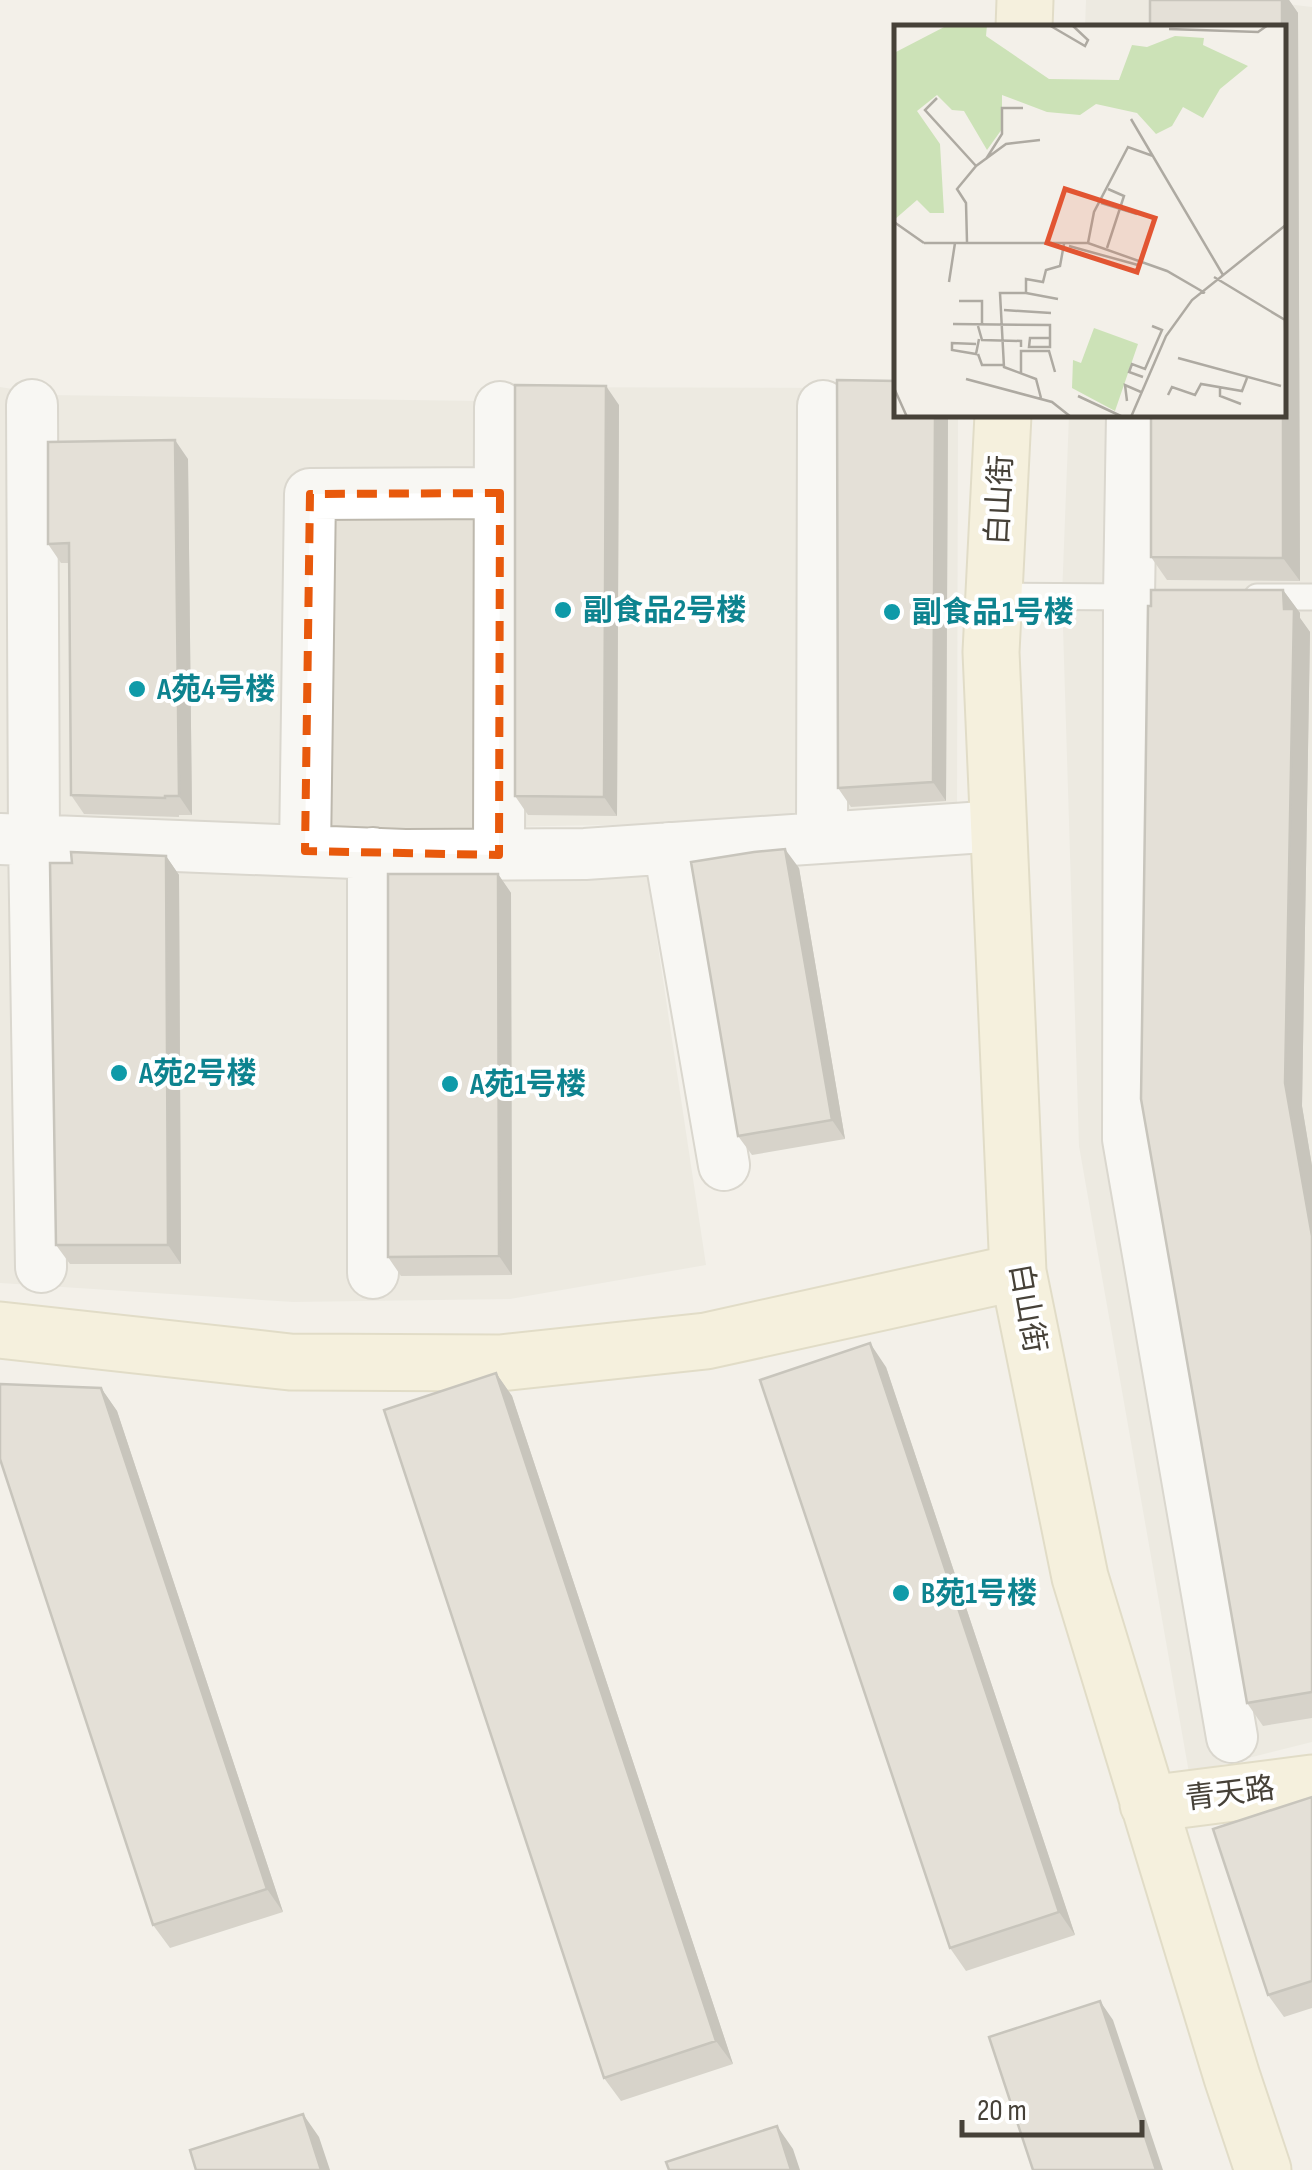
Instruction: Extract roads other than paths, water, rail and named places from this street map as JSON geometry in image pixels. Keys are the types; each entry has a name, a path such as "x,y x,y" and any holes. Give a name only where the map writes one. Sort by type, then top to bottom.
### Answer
{"main road":[{"path":"1024,25 1026,0"},
{"name":"白山街","path":"1003,418 992,652 1018,1272 1080,1577 1232,2077 1264,2170"},
{"path":"0,1330 290,1362 500,1363 706,1342 1018,1272"},
{"name":"青天路","path":"1148,1804 1312,1783"}],"street":[{"path":"32,406 17,839 41,1267"},
{"path":"822,838 824,406"},
{"path":"499,854 500,407"},
{"path":"1132,418 1147,596 1128,1139 1232,1737"},
{"path":"305,851 310,494 500,493"},
{"path":"17,839 373,853 585,854 998,826"},
{"path":"668,848 724,1166"},
{"path":"373,853 373,1273"}],"lane":[{"path":"994,596 1147,596"},
{"path":"1239,596 1312,596"}],"place":[{"name":"副食品2号楼","path":"563,610"},
{"name":"副食品1号楼","path":"892,612"},
{"name":"A苑4号楼","path":"137,689"},
{"name":"A苑2号楼","path":"119,1073"},
{"name":"A苑1号楼","path":"450,1084"},
{"name":"B苑1号楼","path":"901,1593"}]}
